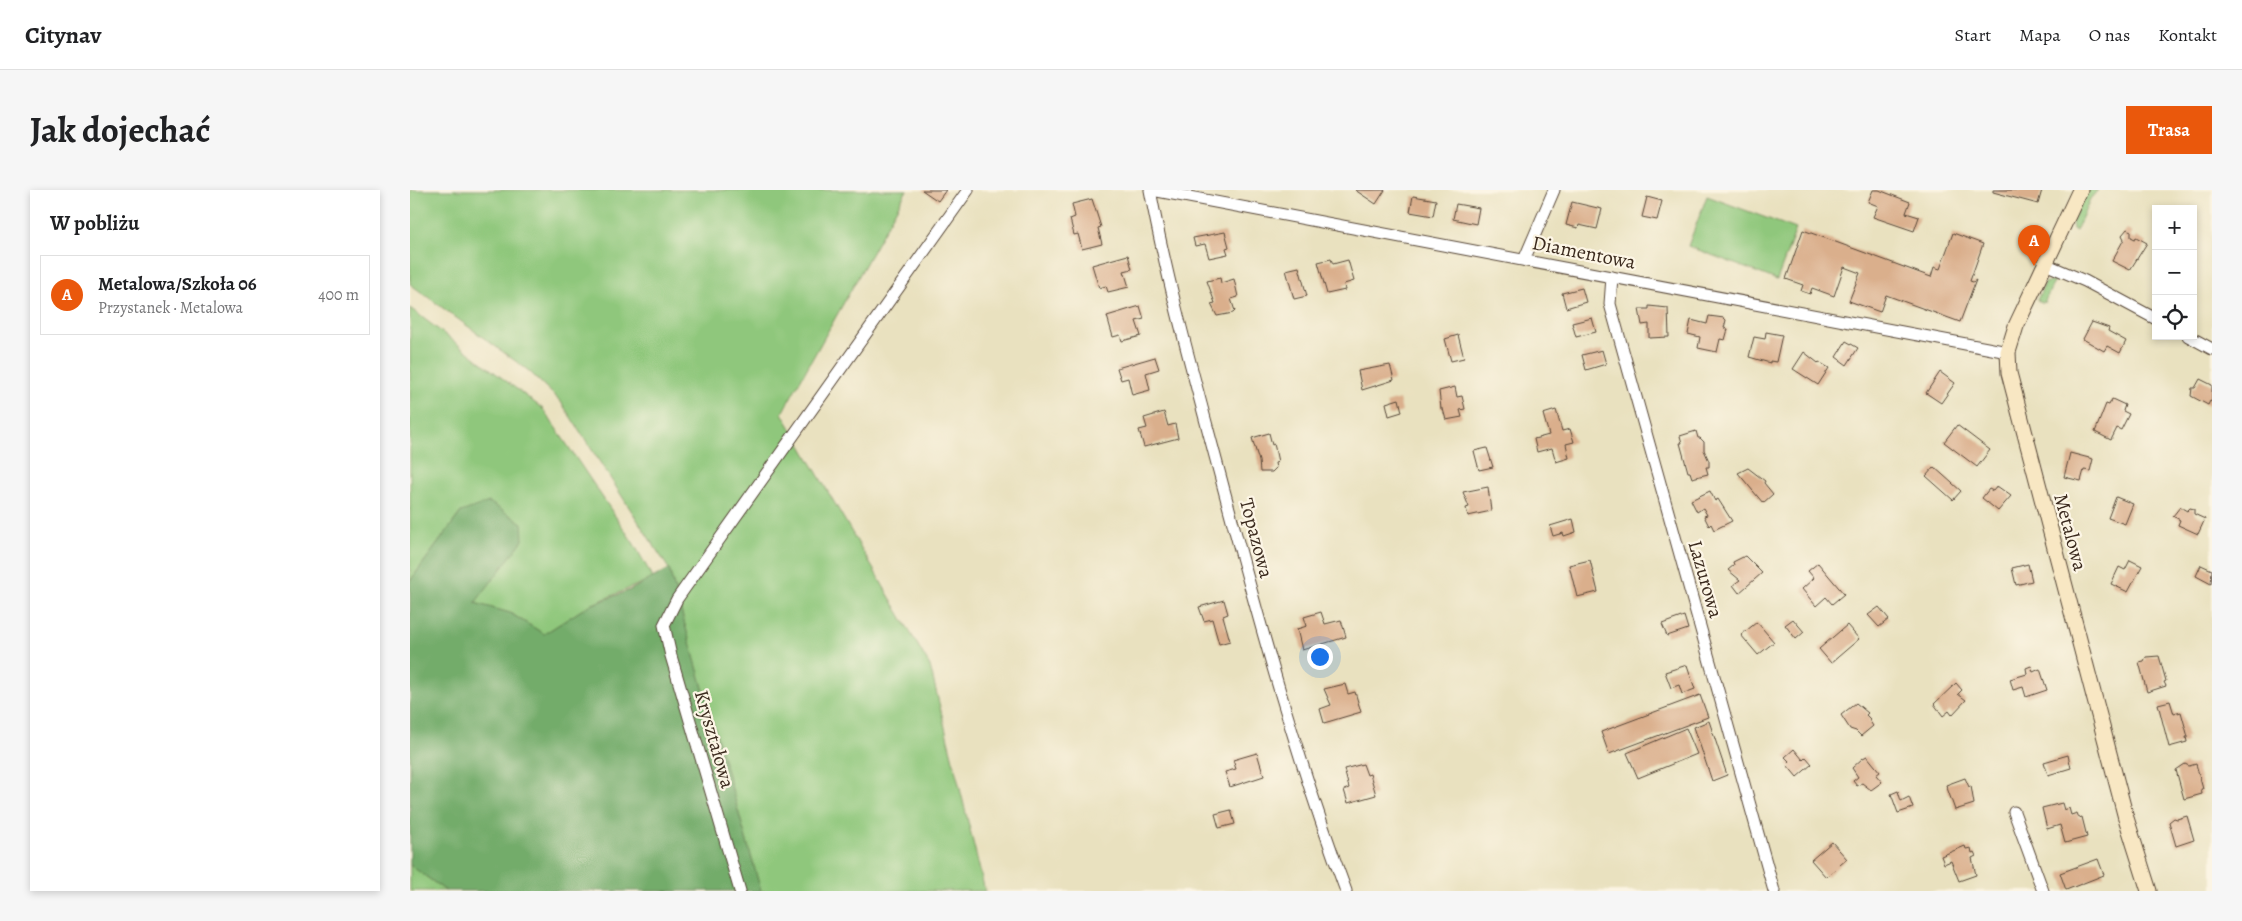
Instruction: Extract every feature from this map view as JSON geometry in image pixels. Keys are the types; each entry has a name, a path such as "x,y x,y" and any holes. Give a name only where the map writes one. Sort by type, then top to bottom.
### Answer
{"street":[{"name":"Kryształowa","path":"740,891 671,656 664,625 676,599 968,190"},
{"name":"Diamentowa","path":"1151,190 2008,352"},
{"name":"Topazowa","path":"1151,190 1163,259 1250,584 1300,756 1346,891"},
{"path":"1524,260 1554,190"},
{"name":"Metalowa","path":"2080,190 2016,326 2008,352 2010,373 2023,429 2126,818 2149,891"},
{"path":"2045,264 2085,281 2152,317"},
{"name":"Lazurowa","path":"1612,277 1610,304 1774,891"},
{"path":"2195,340 2212,349"},
{"path":"2014,812 2043,891"}],"green space":[{"path":"410,190 907,190 782,413 930,666 985,891 761,891 669,569 561,402 529,371 410,284"},
{"path":"2086,190 2098,190 2090,199 2076,231 2073,229 2072,222"},
{"path":"1707,196 1796,229 1777,280 1688,246"},
{"path":"2055,280 2044,303 2037,300 2045,283"},
{"path":"410,308 543,409 634,544 653,578 588,606 544,634 510,613 474,603 523,540 461,512 410,581"},
{"path":"489,502 522,523 523,540 475,603 510,613 544,634 588,606 630,590 669,569 761,891 446,891 410,865 410,581 461,512"},
{"path":"410,865 446,891 410,891"}],"building":[{"path":"922,190 946,190 938,201"},
{"path":"1355,190 1385,190 1376,204"},
{"path":"1873,190 1879,190 1910,202 1906,213 1919,217 1914,231 1873,217 1878,206 1868,202"},
{"path":"1993,190 2042,190 2038,204 1993,192"},
{"path":"1413,196 1436,200 1433,216 1410,212"},
{"path":"1647,197 1662,201 1657,220 1642,217"},
{"path":"1092,199 1101,227 1098,228 1102,244 1082,249 1078,234 1074,235 1070,219 1075,217 1072,204"},
{"path":"1572,202 1602,209 1597,229 1579,225 1578,228 1566,225"},
{"path":"1456,204 1479,208 1476,224 1453,219"},
{"path":"2127,229 2131,231 2131,237 2135,239 2136,237 2147,243 2130,270 2112,261 2124,239 2122,235"},
{"path":"1803,230 1931,277 1934,267 1940,269 1953,233 1983,244 1970,281 1976,280 1960,322 1886,295 1880,312 1849,301 1860,273 1844,267 1834,296 1812,288 1810,294 1801,291 1803,285 1786,279"},
{"path":"1225,232 1229,247 1226,248 1228,254 1209,258 1205,244 1195,246 1193,238"},
{"path":"1128,255 1132,269 1124,271 1129,287 1108,292 1106,286 1099,288 1092,265"},
{"path":"1331,259 1333,264 1348,260 1354,281 1344,284 1345,290 1327,294 1318,262"},
{"path":"1299,267 1307,296 1294,299 1286,270"},
{"path":"1220,278 1221,283 1234,279 1238,297 1231,299 1235,311 1233,313 1217,316 1211,304 1215,303 1207,281"},
{"path":"1582,288 1586,302 1566,308 1562,293"},
{"path":"1140,306 1144,319 1136,321 1141,336 1122,341 1120,335 1113,337 1107,316"},
{"path":"1649,306 1668,308 1669,337 1649,338 1649,324 1642,325 1639,309 1649,309"},
{"path":"1709,316 1724,318 1726,320 1724,328 1728,329 1725,340 1720,339 1717,352 1698,348 1700,337 1688,334 1691,320 1707,324"},
{"path":"1592,318 1596,332 1576,337 1572,323"},
{"path":"2092,322 2109,328 2108,331 2126,341 2120,353 2107,346 2104,351 2083,339"},
{"path":"1766,332 1782,335 1776,362 1770,361 1770,363 1749,357 1754,337 1765,339"},
{"path":"1458,335 1464,358 1451,361 1445,339"},
{"path":"1846,341 1858,348 1847,365 1836,357"},
{"path":"1602,350 1606,364 1586,370 1582,355"},
{"path":"1804,352 1818,363 1829,368 1818,385 1793,369"},
{"path":"1155,357 1159,369 1146,373 1150,390 1132,395 1128,378 1121,380 1117,368"},
{"path":"1390,365 1394,380 1362,390 1358,371"},
{"path":"1940,372 1955,383 1941,403 1926,393"},
{"path":"2200,379 2212,385 2212,402 2210,401 2208,405 2191,396 2192,388 2195,388"},
{"path":"1455,387 1457,397 1462,396 1465,409 1460,410 1462,417 1446,420 1443,409 1441,409 1439,391"},
{"path":"1399,399 1402,412 1389,416 1386,403"},
{"path":"2112,399 2125,405 2123,411 2129,414 2121,430 2117,428 2111,440 2095,432 2106,404 2109,405"},
{"path":"1556,410 1562,431 1570,429 1574,442 1566,444 1569,458 1556,462 1552,448 1537,452 1534,439 1549,435 1543,414"},
{"path":"1164,412 1168,426 1175,424 1178,438 1144,447 1139,430 1147,428 1144,418"},
{"path":"1957,425 1990,450 1977,467 1944,442"},
{"path":"1696,431 1698,438 1704,442 1704,450 1709,461 1709,467 1706,467 1708,474 1692,478 1690,472 1688,472 1680,443 1682,443 1680,436"},
{"path":"1269,433 1272,445 1274,444 1278,462 1275,463 1276,468 1272,472 1260,472 1259,461 1252,438"},
{"path":"1487,448 1493,467 1479,470 1474,451"},
{"path":"2070,453 2093,459 2090,471 2084,470 2081,481 2064,477"},
{"path":"1934,467 1961,491 1953,500 1926,476"},
{"path":"1748,468 1765,481 1764,483 1773,494 1763,503 1738,473"},
{"path":"1997,486 2011,496 1998,511 1982,498 1989,489 1993,491"},
{"path":"1488,487 1491,511 1468,516 1466,508 1469,507 1463,492"},
{"path":"1710,491 1715,501 1718,499 1732,521 1714,530 1711,524 1709,526 1704,516 1707,515 1703,508 1697,512 1691,500"},
{"path":"2116,497 2133,504 2125,524 2108,518"},
{"path":"2180,507 2187,511 2190,508 2194,509 2194,514 2205,519 2198,534 2178,525 2180,520 2173,516"},
{"path":"1573,519 1576,532 1564,536 1563,533 1553,536 1550,526"},
{"path":"1745,556 1762,573 1739,593 1733,585 1740,580 1728,570 1734,565 1733,562"},
{"path":"1590,560 1598,592 1577,597 1569,565"},
{"path":"2130,560 2142,566 2128,592 2111,584 2119,567 2125,570"},
{"path":"1818,563 1844,594 1832,604 1826,597 1816,606 1802,589 1814,578 1808,571"},
{"path":"2028,564 2032,581 2016,585 2012,568"},
{"path":"2201,565 2212,570 2211,584 2196,576"},
{"path":"1224,600 1228,614 1223,616 1230,641 1219,644 1212,619 1204,621 1199,607"},
{"path":"1879,607 1889,619 1879,627 1868,615"},
{"path":"1321,612 1325,624 1341,620 1346,637 1302,650 1297,629 1307,626 1304,617"},
{"path":"1684,616 1688,629 1667,636 1662,624"},
{"path":"1793,619 1804,632 1796,639 1785,625"},
{"path":"1757,622 1774,642 1758,655 1741,635"},
{"path":"1847,625 1859,639 1831,663 1819,649"},
{"path":"2159,656 2166,686 2147,692 2139,662 2144,661 2146,657"},
{"path":"1687,665 1695,689 1682,694 1679,685 1671,688 1665,672"},
{"path":"2031,666 2033,672 2040,669 2047,690 2026,697 2023,687 2013,690 2010,679 2027,674 2026,668"},
{"path":"1956,683 1962,690 1958,694 1966,700 1952,715 1949,711 1943,716 1934,704"},
{"path":"1345,684 1348,694 1355,692 1361,712 1324,723 1320,709 1331,705 1324,689"},
{"path":"1700,695 1708,717 1609,754 1601,732"},
{"path":"2170,701 2174,714 2181,712 2188,737 2186,737 2187,742 2169,747 2158,704"},
{"path":"1856,703 1868,713 1866,715 1873,726 1861,736 1856,731 1850,729 1841,715"},
{"path":"1709,721 1727,775 1712,781 1694,727"},
{"path":"1686,728 1697,754 1638,778 1627,753"},
{"path":"1794,749 1803,760 1806,757 1812,764 1797,777 1787,765 1790,762 1785,757"},
{"path":"1257,753 1264,776 1230,787 1225,772 1236,769 1233,760"},
{"path":"2068,755 2071,768 2048,775 2044,762"},
{"path":"1867,756 1880,772 1876,775 1882,782 1871,790 1862,783 1857,786 1853,781 1858,777 1852,768"},
{"path":"1363,764 1367,775 1370,774 1376,795 1348,803 1344,790 1349,788 1344,769"},
{"path":"2185,764 2189,766 2196,764 2203,789 2201,789 2202,794 2184,799 2176,770"},
{"path":"1965,778 1969,787 1971,786 1974,804 1955,810 1946,785"},
{"path":"1898,791 1901,801 1909,797 1913,808 1898,813 1891,794"},
{"path":"2062,803 2064,810 2069,808 2071,815 2077,813 2079,818 2082,817 2087,837 2065,843 2060,825 2047,829 2042,808"},
{"path":"1231,810 1235,824 1219,828 1215,814"},
{"path":"2187,816 2194,840 2176,846 2169,822 2174,818"},
{"path":"1832,842 1847,859 1826,877 1811,860"},
{"path":"1965,846 1966,849 1971,848 1972,853 1974,852 1976,856 1972,858 1976,875 1959,881 1951,861 1944,864 1941,856"},
{"path":"2098,859 2104,875 2066,890 2060,873"}],"place":[{"name":"Metalowa/Szkoła 06","path":"2034,266"}]}
